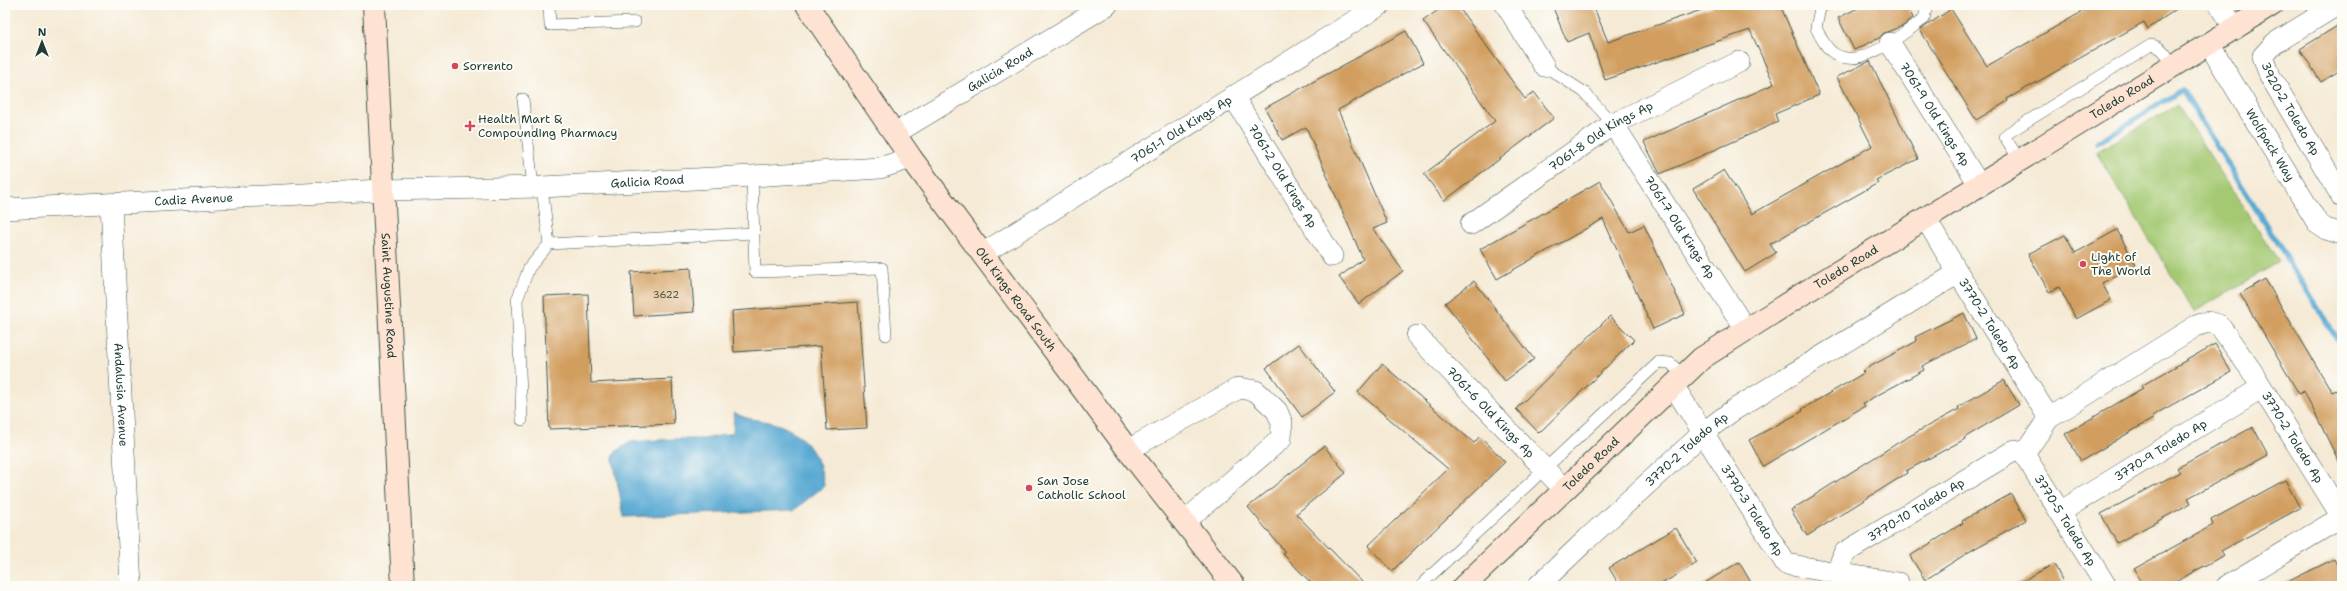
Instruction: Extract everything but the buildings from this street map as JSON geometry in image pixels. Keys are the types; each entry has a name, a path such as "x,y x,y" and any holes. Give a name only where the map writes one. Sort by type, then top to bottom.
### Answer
{"street":[{"name":"Saint Augustine Road","path":"374,5 382,190 403,586"},
{"name":"Old Kings Road South","path":"807,5 911,158 1128,450 1234,586"},
{"name":"Galicia Road","path":"894,134 1107,5"},
{"name":"7061-1 Old Kings Ap","path":"982,254 1380,5"},
{"path":"1506,5 1544,66"},
{"path":"2220,5 2235,29"},
{"name":"3920-2 Toledo Ap","path":"2337,5 2275,43 2264,56 2270,76 2342,197"},
{"name":"Toledo Road","path":"1464,586 1702,358 2235,29 2262,8"},
{"name":"7061-9 Old Kings Ap","path":"1890,42 1980,186"},
{"name":"Wolfpack Way","path":"2209,44 2318,224 2326,229 2342,234"},
{"name":"7061-8 Old Kings Ap","path":"1472,224 1613,124 1739,62"},
{"name":"7061-2 Old Kings Ap","path":"1234,96 1332,256"},
{"name":"7061-7 Old Kings Ap","path":"1613,124 1746,330"},
{"name":"Galicia Road","path":"382,190 537,187 752,176 880,168 911,158"},
{"name":"Cadiz Avenue","path":"5,210 382,190"},
{"name":"Andalusia Avenue","path":"111,204 131,586"},
{"path":"1926,219 1958,273"},
{"name":"3770-2 Toledo Ap","path":"1538,586 1703,433 1732,410 1958,273 2049,418 2196,326 2208,322 2220,325 2342,517"},
{"name":"7061-6 Old Kings Ap","path":"1417,336 1545,471 1564,489"},
{"name":"3770-3 Toledo Ap","path":"1678,380 1703,433 1786,564 1837,573"},
{"path":"1128,450 1239,388 1256,391 1278,411 1282,423 1281,439 1184,522"},
{"name":"3770-9 Toledo Ap","path":"2060,512 2261,388"},
{"path":"2024,454 2049,418"},
{"name":"3770-10 Toledo Ap","path":"1837,573 1844,553 2015,450 2024,454"},
{"name":"3770-5 Toledo Ap","path":"2024,454 2106,586"},
{"path":"2227,586 2342,517"},
{"path":"1837,573 1898,583 1899,586"}],"lane":[{"path":"549,5 550,25 635,22"},
{"path":"1825,5 1820,8 1816,28 1825,44 1841,57 1858,59 1890,42 1924,19 1927,5"},
{"path":"2020,161 2007,142 2005,137 2008,133 2151,45 2157,46 2163,50 2173,67"},
{"path":"1544,66 1584,92 1613,124"},
{"path":"523,99 537,187 549,244"},
{"path":"752,176 755,272 882,268 886,335"},
{"path":"522,420 517,300 530,268 549,244 754,233"},
{"path":"1422,586 1425,581 1545,471 1659,362 1670,363 1678,380"}],"green space":[{"path":"2177,105 2279,262 2194,312 2096,152"}],"water":[{"path":"734,412 744,417 776,424 795,433 810,448 815,456 822,475 824,486 794,510 624,517 613,459 614,453 630,442 673,439 704,439 733,433"}],"waterway":[{"path":"2097,143 2182,90 2342,347"}],"place":[{"name":"Sorrento","path":"455,66"},
{"name":"Health Mart & Compounding Pharmacy","path":"470,126"},
{"name":"Light of The World","path":"2083,264"},
{"name":"San Jose Catholic School","path":"1029,488"}]}
